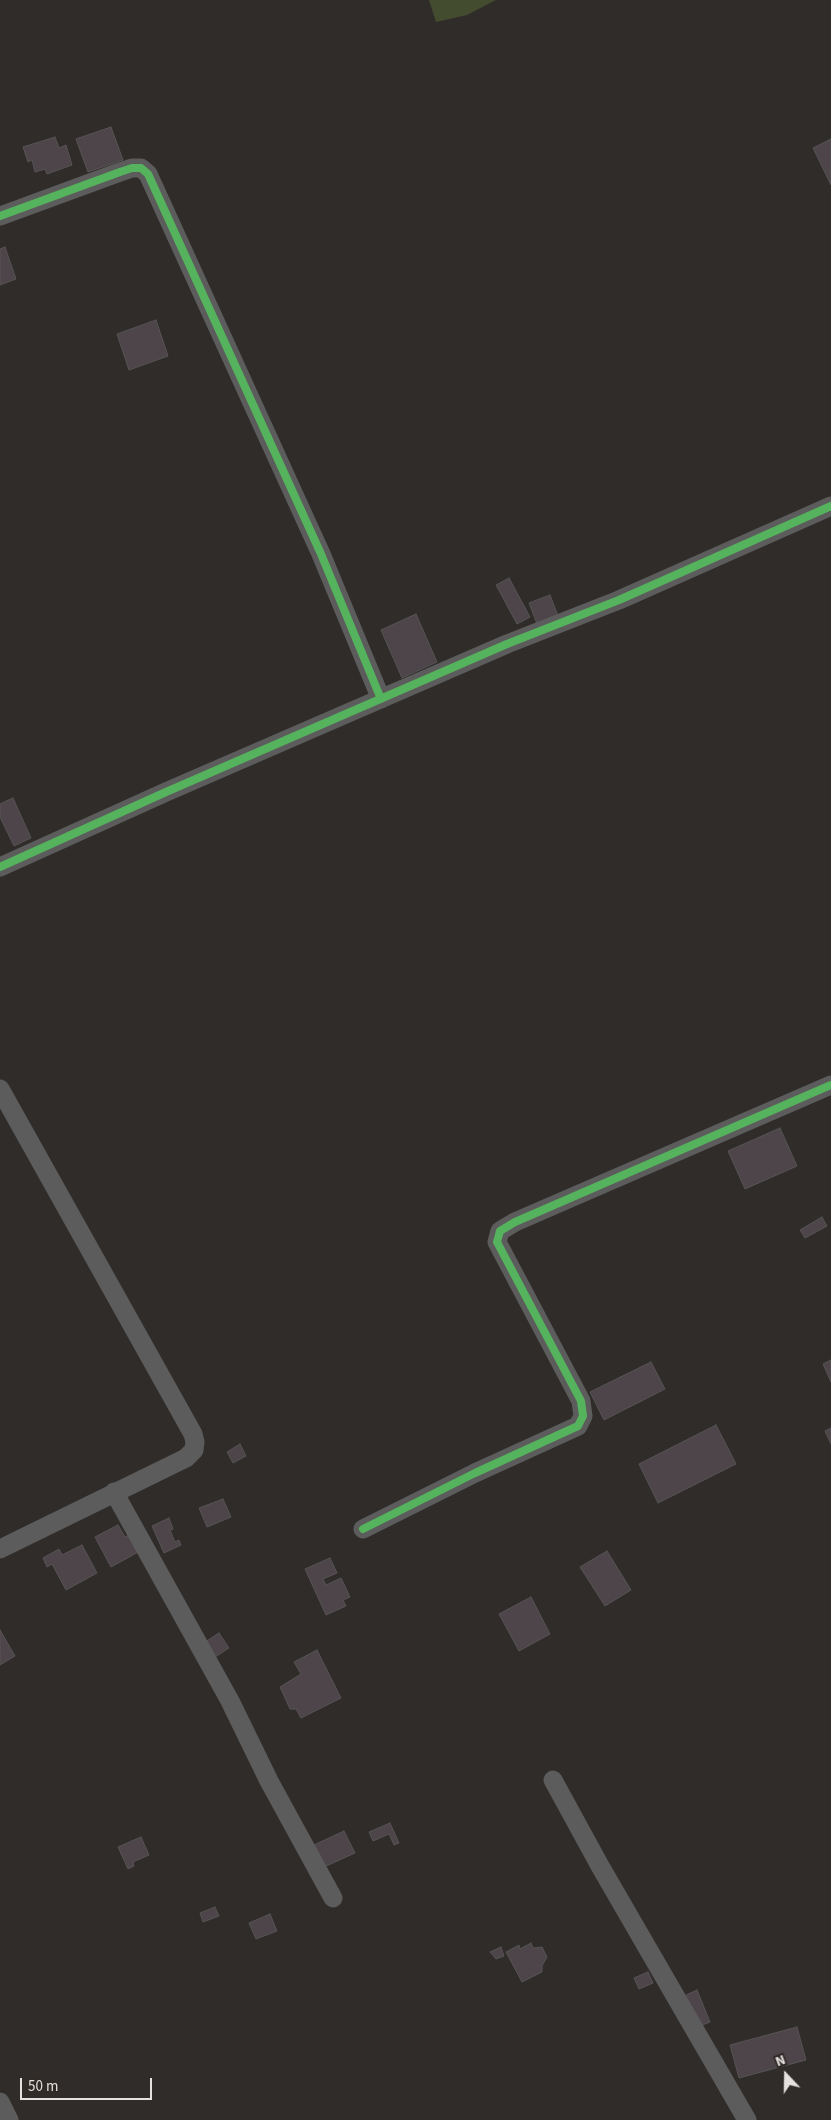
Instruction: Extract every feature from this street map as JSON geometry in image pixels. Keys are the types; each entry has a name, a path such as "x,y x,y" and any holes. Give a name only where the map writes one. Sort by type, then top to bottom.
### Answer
{"street":[{"path":"0,216 126,170 141,168 148,174 321,554 381,699"},
{"path":"0,866 507,644 619,600 831,506"},
{"path":"363,1529 475,1473 578,1426 583,1416 581,1400 497,1242 500,1231 515,1222 831,1085"},
{"path":"0,1089 193,1434 195,1442 194,1450 186,1458 0,1549"},
{"path":"114,1492 230,1701 269,1781 332,1898"},
{"path":"553,1780 747,2120"},
{"path":"0,2102 9,2120"}],"green space":[{"path":"429,0 496,0 467,15 436,22"}],"building":[{"path":"111,127 123,160 88,172 76,139"},
{"path":"55,137 59,148 66,145 72,165 47,174 45,169 35,172 32,160 28,162 23,147"},
{"path":"831,139 831,185 813,148"},
{"path":"5,247 16,279 0,285 0,249"},
{"path":"156,320 168,356 129,370 117,334"},
{"path":"509,578 530,617 517,624 496,585"},
{"path":"550,595 558,616 537,624 529,603"},
{"path":"416,614 437,662 402,678 381,630"},
{"path":"13,798 31,838 14,846 0,817 0,804"},
{"path":"780,1128 797,1166 745,1189 728,1151"},
{"path":"822,1217 827,1226 805,1238 800,1230"},
{"path":"831,1360 831,1382 823,1364"},
{"path":"651,1362 665,1389 604,1420 590,1392"},
{"path":"716,1425 736,1464 658,1503 639,1464"},
{"path":"831,1428 831,1444 825,1431"},
{"path":"240,1444 246,1456 233,1463 227,1452"},
{"path":"223,1499 231,1517 207,1527 199,1508"},
{"path":"169,1518 173,1529 170,1530 175,1542 179,1540 181,1545 164,1553 152,1526"},
{"path":"118,1525 125,1537 133,1533 142,1550 111,1567 95,1537"},
{"path":"82,1545 97,1573 66,1590 52,1564 47,1567 43,1558 59,1549 62,1555"},
{"path":"607,1551 631,1590 605,1606 580,1567"},
{"path":"330,1558 337,1573 323,1579 326,1585 341,1578 350,1597 343,1600 346,1606 326,1615 305,1569"},
{"path":"531,1597 550,1634 519,1651 499,1614"},
{"path":"0,1630 15,1656 0,1665"},
{"path":"219,1633 229,1648 215,1657 205,1642"},
{"path":"317,1650 341,1698 301,1718 296,1709 290,1709 280,1687 301,1674 294,1662"},
{"path":"390,1823 399,1843 394,1845 389,1834 373,1841 369,1832"},
{"path":"344,1831 355,1853 324,1867 314,1845"},
{"path":"141,1837 149,1855 133,1862 134,1866 128,1869 118,1847"},
{"path":"215,1907 219,1916 203,1922 200,1913"},
{"path":"270,1914 277,1931 256,1939 249,1923"},
{"path":"531,1943 533,1948 542,1947 547,1957 542,1966 542,1972 522,1982 506,1952 519,1945 520,1949"},
{"path":"501,1947 504,1956 496,1959 490,1952"},
{"path":"648,1972 653,1983 639,1989 634,1978"},
{"path":"697,1990 710,2022 697,2027 684,1996"},
{"path":"797,2027 806,2060 739,2078 730,2045"}],"cycle path":[{"path":"0,216 132,168 141,168 148,174 321,554 381,699"},
{"path":"0,867 166,792 507,644 619,600 831,506"},
{"path":"363,1529 475,1473 578,1426 583,1416 581,1401 497,1242 500,1231 515,1222 831,1085"}]}
